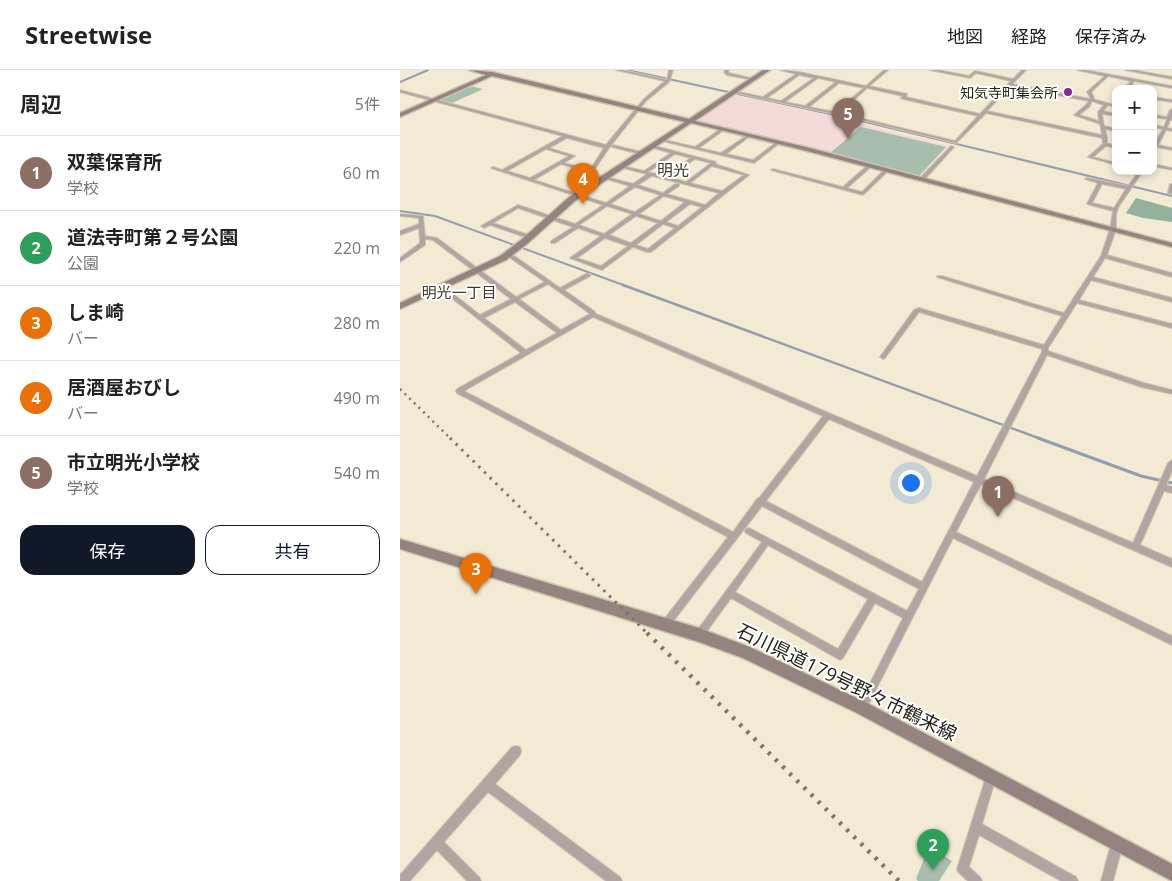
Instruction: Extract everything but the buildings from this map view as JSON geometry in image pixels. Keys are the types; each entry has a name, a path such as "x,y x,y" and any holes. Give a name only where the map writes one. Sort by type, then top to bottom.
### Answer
{"street":[{"path":"472,70 779,142 1172,245"},
{"path":"400,115 502,70"},
{"path":"618,70 668,80"},
{"path":"574,197 607,146 645,100 668,80 671,70"},
{"path":"727,70 728,74 753,80"},
{"path":"400,306 508,254 552,218 574,197 767,70"},
{"path":"782,70 906,95 903,98 1105,137"},
{"path":"835,114 886,70"},
{"path":"932,70 970,77 975,72 1014,80"},
{"path":"732,92 956,142 1024,70"},
{"path":"1081,70 1104,72 1108,75 1172,87"},
{"path":"1127,70 1172,78"},
{"path":"764,98 799,73"},
{"path":"1108,75 1092,88 1089,92 1092,97 1088,106 1083,108 1076,116 1112,128"},
{"path":"782,102 817,77"},
{"path":"1129,85 1133,80"},
{"path":"806,107 840,81"},
{"path":"1009,85 1112,105"},
{"path":"400,92 607,146"},
{"path":"1157,99 1172,102"},
{"path":"1100,112 1107,104"},
{"path":"1157,143 1166,129 1172,110"},
{"path":"1100,112 1105,144 1090,157 1112,163"},
{"path":"1100,112 1112,114"},
{"path":"1157,117 1170,119"},
{"path":"1157,127 1172,130"},
{"path":"696,148 723,129"},
{"path":"723,154 749,135"},
{"path":"503,171 567,136"},
{"path":"660,140 754,162 779,142"},
{"path":"1105,144 1112,146"},
{"path":"613,146 640,153"},
{"path":"651,146 714,163 712,165"},
{"path":"922,179 952,147"},
{"path":"530,180 573,156 546,148"},
{"path":"1157,148 1172,150"},
{"path":"644,172 674,152"},
{"path":"665,178 694,158"},
{"path":"560,163 590,171"},
{"path":"686,184 712,165"},
{"path":"530,237 486,225 518,206 649,251 747,175 712,165"},
{"path":"621,166 723,193"},
{"path":"844,189 870,166"},
{"path":"1157,166 1172,169"},
{"path":"494,168 574,197 679,228"},
{"path":"773,170 863,194 887,170"},
{"path":"553,242 651,174"},
{"path":"862,708 1045,350 1064,316 1104,256 1112,229 1115,210 1138,175"},
{"path":"605,177 706,207"},
{"path":"1087,179 1130,187"},
{"path":"1101,182 1089,204 1115,210"},
{"path":"677,185 573,258 602,268 688,202"},
{"path":"1172,185 1170,193 1172,193"},
{"path":"400,215 422,217 423,244 400,260"},
{"path":"400,233 417,226 422,226"},
{"path":"422,237 435,239 561,333"},
{"path":"508,254 594,315 1172,563"},
{"path":"1104,256 1171,272"},
{"path":"560,290 588,275"},
{"path":"940,277 1064,316"},
{"path":"1091,278 1172,300"},
{"path":"480,317 549,282"},
{"path":"441,287 525,353"},
{"path":"1075,301 1172,326"},
{"path":"883,357 916,311 919,310 1045,350 1143,385 1172,392"},
{"path":"594,315 459,391 733,536"},
{"path":"665,625 828,415"},
{"path":"1135,547 1172,463"},
{"path":"1163,483 1172,490"},
{"path":"760,502 924,587"},
{"path":"749,531 908,616"},
{"path":"952,534 1172,641"},
{"path":"699,635 767,541"},
{"name":"石川県道179号野々市鶴来線","path":"400,544 699,635 755,656 862,708 1172,873"},
{"path":"730,593 840,655 873,598"},
{"path":"402,881 516,751"},
{"path":"976,881 963,869 991,777"},
{"path":"487,785 616,881"},
{"path":"976,828 1072,881"},
{"path":"437,842 475,881"},
{"path":"1107,881 1116,844"}],"shaded area":[{"path":"733,95 849,120 948,146 918,176 694,120"}],"green space":[{"path":"470,86 483,89 452,103 439,100"},
{"path":"861,127 946,147 919,176 830,153"},
{"path":"1136,198 1172,208 1172,222 1143,218 1126,213"},
{"path":"929,846 952,861 939,881 918,881 916,879"}],"waterway":[{"path":"400,82 428,70"},
{"path":"627,70 857,120 1172,196"},
{"path":"400,211 435,216 626,286"},
{"path":"623,285 1041,439"},
{"path":"1038,438 1141,476 1172,483"}],"railway":[{"path":"400,389 451,439"},
{"path":"450,438 648,634"},
{"path":"647,633 899,881"}],"place":[{"name":"知気寺町集会所","path":"1068,92"},
{"name":"市立明光小学校","path":"848,139"},
{"name":"居酒屋おびし","path":"583,204"},
{"name":"双葉保育所","path":"998,517"},
{"name":"しま崎","path":"476,594"},
{"name":"道法寺町第２号公園","path":"933,870"}],"district":[{"name":"明光","path":"673,170"},
{"name":"明光一丁目","path":"459,292"}]}
